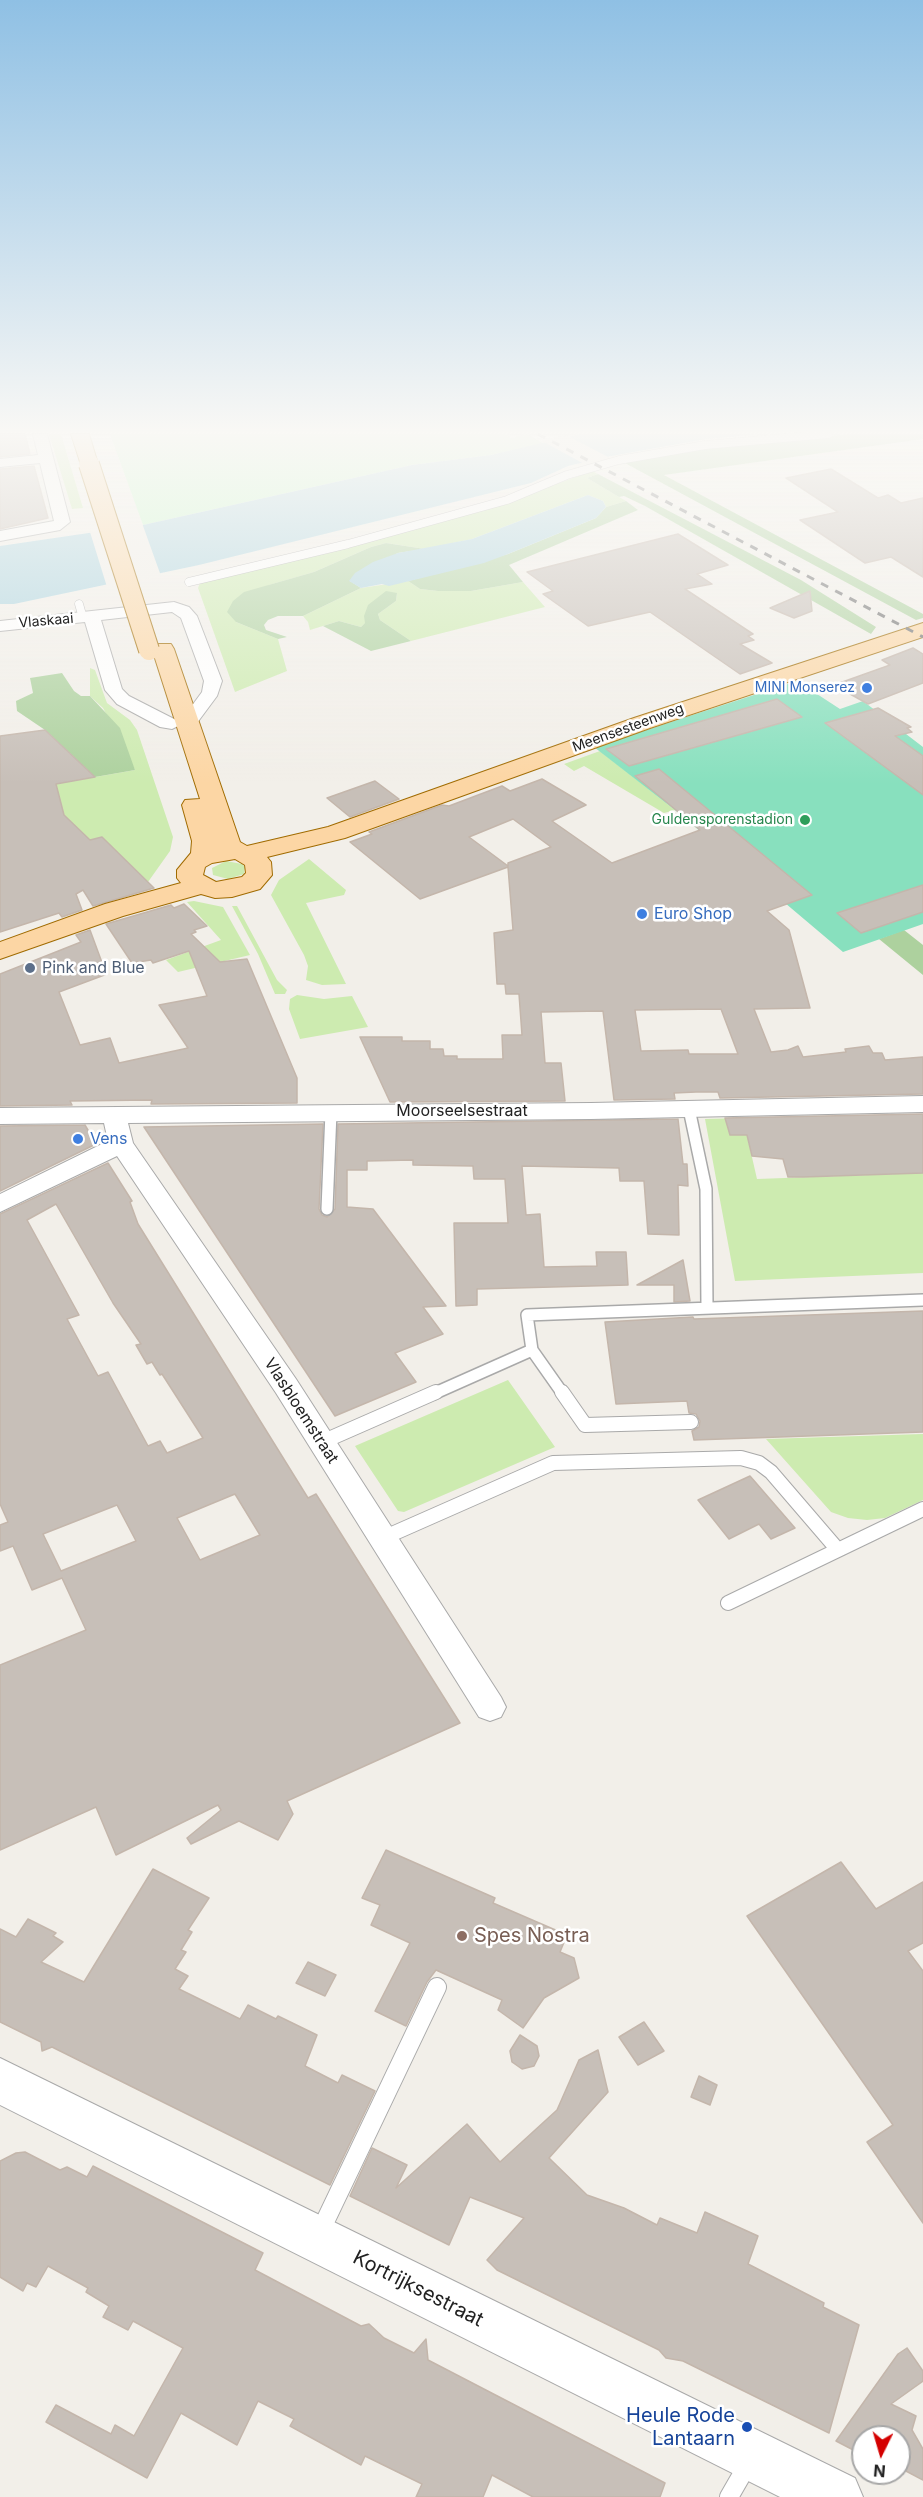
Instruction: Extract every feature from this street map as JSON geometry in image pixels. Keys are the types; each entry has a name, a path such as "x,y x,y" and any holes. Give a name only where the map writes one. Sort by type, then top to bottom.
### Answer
{"main road":[{"path":"123,551 180,723 228,846 248,858 259,875 241,887 215,890 182,866 190,844 188,812 193,801"},
{"name":"Meensesteenweg","path":"248,858 312,847 336,833 642,723 923,630"},
{"path":"180,723 193,801 205,841 191,874"},
{"path":"0,951 114,910 191,874 248,858"}],"street":[{"name":"Vlaskaai","path":"0,626 85,613 174,607 189,616 213,681 211,692 180,723"},
{"path":"85,613 114,690 123,700 166,723 180,723"},
{"name":"Moorseelsestraat","path":"0,1116 690,1109 923,1104"},
{"name":"Vlasbloemstraat","path":"114,1115 121,1144 322,1442 490,1707"},
{"path":"0,1204 121,1144"},
{"name":"Kortrijksestraat","path":"4,2089 317,2238 836,2497"}],"lane":[{"path":"189,582 324,551"},
{"path":"690,1109 706,1189 707,1307"},
{"path":"327,1209 331,1112"},
{"path":"691,1422 585,1425 532,1350 527,1315 923,1300"},
{"path":"322,1442 532,1350"},
{"path":"383,1538 553,1463 741,1458 759,1463 771,1472 838,1550"},
{"path":"728,1604 923,1509"},
{"path":"317,2238 437,1986"},
{"path":"729,2497 753,2456"}],"green space":[{"path":"319,551 363,551 314,572 269,585 236,622 278,639 287,671 235,692 198,588 200,583"},
{"path":"363,551 415,551 398,553 350,581 361,588 303,616 278,616 268,620 264,625 266,630 287,637 278,639 236,622 227,612 233,601 244,592 314,572"},
{"path":"516,551 543,551 509,565 523,582 471,591 438,591 420,589 408,581"},
{"path":"724,551 745,551 801,580 876,627 871,634"},
{"path":"787,551 805,551 923,614 923,618 916,620"},
{"path":"408,581 420,589 438,591 471,591 523,582 545,607 411,641 380,620 378,614 396,601 397,593 361,627 339,621 310,630 303,616 361,588"},
{"path":"386,591 397,593 396,601 378,614 380,620 411,641 371,651 323,626 339,621 361,627 365,623 364,616 368,605"},
{"path":"90,668 95,670 107,703 130,720 137,730 173,837 170,851 148,882 102,837 54,852 78,829 64,815 56,784 135,770 103,708 90,696"},
{"path":"62,673 74,691 81,696 90,696 120,728 135,770 95,777 45,730 17,711 16,701 33,693 30,678"},
{"name":"Guldensporenstadion","path":"797,681 840,709 863,701 923,747 923,924 843,952 675,810 594,747"},
{"path":"600,751 675,810 664,813 584,766 574,771 564,764"},
{"path":"309,859 346,890 344,895 306,903 346,984 322,985 306,980 308,966 304,955 271,895 279,880"},
{"path":"226,861 242,864 245,867 244,874 228,879 213,875 212,868"},
{"path":"194,901 223,907 250,955 178,972 166,960 221,940 187,902"},
{"path":"232,906 237,906 277,980 287,990 285,994 275,994 258,954"},
{"path":"904,930 923,945 923,975 879,939"},
{"path":"297,995 324,999 352,996 368,1027 300,1039 289,1009 290,999"},
{"path":"743,1118 757,1179 923,1173 923,1273 735,1281 705,1119"},
{"path":"508,1380 555,1447 404,1512 398,1511 355,1446"},
{"path":"923,1434 923,1500 885,1518 867,1520 848,1518 831,1512 766,1439"}],"water":[{"path":"0,551 258,551 14,604 0,604"},
{"path":"411,551 516,551 484,563 389,586 382,584 361,588 349,581 355,573 373,562"}],"pier":[{"path":"96,551 152,551 161,576 107,587"}],"building":[{"path":"612,551 705,551 728,565 697,574 712,584 685,589 753,634 748,636 754,640 740,644 772,663 740,674 650,612 588,626 543,594 553,591 527,572"},
{"path":"846,551 923,551 923,577 891,557 865,563"},
{"path":"810,591 812,611 794,618 770,608"},
{"path":"913,648 923,654 923,683 868,704 834,685 890,665 882,660"},
{"path":"777,699 802,717 629,766 606,749"},
{"path":"878,708 911,727 907,728 912,732 895,736 923,756 923,795 825,723"},
{"path":"45,730 95,777 56,784 64,815 90,840 102,837 154,888 93,906 83,890 76,894 82,910 62,917 59,913 0,932 0,736"},
{"path":"659,769 812,895 767,911 789,930 810,1008 754,1009 771,1052 798,1046 803,1057 846,1052 845,1049 869,1046 873,1053 882,1053 885,1060 923,1057 923,1094 720,1098 718,1092 696,1092 674,1093 675,1099 614,1100 603,1011 541,1012 545,1063 561,1063 565,1101 390,1102 360,1037 402,1037 402,1041 430,1041 430,1049 443,1049 444,1056 457,1056 457,1059 503,1059 502,1035 522,1035 519,994 506,994 505,984 497,984 494,933 513,930 508,867 420,899 350,842 372,834 369,832 442,805 449,806 502,786 510,791 542,779 586,805 552,821 612,863 700,830 635,776","holes":["513,819 551,847 508,863 508,866 469,837","721,1009 738,1054 689,1054 688,1050 641,1051 635,1010"]},
{"path":"375,781 399,799 350,817 327,798"},
{"path":"923,885 923,912 861,933 837,913"},
{"path":"184,904 207,926 194,930 196,932 191,934 220,962 247,959 297,1078 297,1103 151,1104 152,1100 70,1101 72,1105 0,1106 0,974 81,942 76,935 90,930 104,968 102,968 107,974 59,992 80,1045 110,1038 119,1063 188,1048 159,1005 207,996 189,951 153,963 151,960 132,963 106,924 171,905 174,908"},
{"path":"923,1114 923,1173 803,1177 788,1177 783,1159 752,1156 747,1135 730,1135 725,1118"},
{"path":"678,1119 683,1164 687,1164 688,1186 678,1185 679,1235 648,1234 644,1181 620,1181 619,1168 522,1166 526,1215 540,1214 544,1267 597,1266 596,1252 626,1252 628,1285 477,1289 477,1305 456,1306 454,1223 508,1223 505,1179 474,1179 473,1166 413,1165 413,1160 367,1161 367,1170 347,1170 347,1207 373,1209 446,1306 423,1307 443,1334 395,1353 416,1382 335,1416 144,1127 323,1124 319,1209 322,1215 327,1217 335,1209 338,1124"},
{"path":"85,1125 96,1144 0,1191 0,1126"},
{"path":"108,1163 132,1201 130,1202 138,1224 308,1498 316,1494 460,1723 287,1801 293,1814 278,1840 239,1821 191,1844 187,1838 221,1810 218,1805 116,1855 96,1807 0,1850 0,1665 86,1630 62,1578 32,1590 13,1546 0,1551 0,1525 8,1522 0,1504 0,1214","holes":["56,1204 113,1303 141,1344 136,1345 147,1364 152,1362 160,1375 162,1374 203,1438 167,1453 160,1441 148,1446 108,1372 98,1376 67,1319 79,1315 27,1220","235,1494 260,1535 200,1560 177,1518","117,1505 136,1541 61,1571 43,1534"]},
{"path":"683,1260 690,1301 674,1302 674,1285 637,1285"},
{"path":"923,1311 923,1432 694,1440 692,1431 699,1427 700,1421 696,1414 689,1413 687,1401 616,1404 605,1322 693,1317 694,1319"},
{"path":"750,1476 795,1528 771,1539 759,1524 729,1539 698,1500"},
{"path":"386,1850 495,1898 493,1903 567,1935 560,1952 574,1958 579,1978 544,1998 523,2028 498,2010 502,2000 436,1970 427,1982 406,2026 375,2011 410,1943 371,1925 380,1905 362,1898"},
{"path":"841,1862 876,1909 923,1882 923,1943 908,1951 923,1971 923,2223 867,2142 893,2125 747,1916"},
{"path":"153,1869 209,1898 188,1930 192,1932 181,1950 186,1952 175,1969 188,1976 179,1989 240,2019 248,2005 276,2019 278,2016 317,2035 305,2066 338,2083 342,2075 375,2091 330,2185 52,2047 42,2051 41,2042 0,2022 0,1929 16,1937 28,1919 56,1933 53,1936 63,1942 41,1962 84,1982"},
{"path":"308,1962 336,1975 325,1996 296,1983"},
{"path":"644,2022 664,2051 638,2065 619,2037"},
{"path":"520,2035 537,2046 539,2056 534,2066 522,2069 512,2062 510,2051"},
{"path":"598,2050 608,2092 549,2158 587,2195 624,2208 657,2225 660,2218 697,2233 705,2212 758,2236 748,2264 824,2303 823,2307 859,2325 829,2433 683,2361 666,2358 659,2350 497,2270 487,2260 524,2218 470,2197 449,2245 350,2196 372,2148 407,2165 396,2188 467,2124 500,2162 557,2110 579,2060"},
{"path":"699,2076 717,2085 710,2105 691,2097"},
{"path":"25,2152 60,2170 67,2167 87,2177 93,2166 263,2253 255,2270 361,2326 369,2324 384,2338 414,2353 426,2339 428,2360 665,2483 660,2497 533,2497 492,2475 483,2497 416,2497 422,2484 365,2456 361,2465 290,2426 294,2419 258,2401 237,2445 181,2413 147,2478 46,2422 56,2405 111,2434 115,2425 134,2436 183,2348 133,2321 128,2330 103,2317 109,2306 86,2292 88,2288 48,2266 36,2287 27,2283 23,2291 0,2277 0,2161 16,2153"},
{"path":"907,2348 923,2371 923,2381 891,2404 916,2416 912,2430 923,2449 923,2480 911,2474 911,2425 851,2425 851,2449 836,2441 898,2354"}],"railway":[{"path":"759,551 923,637"}],"place":[{"name":"MINI Monserez","path":"867,688"},
{"name":"Guldensporenstadion","path":"805,820"},
{"name":"Euro Shop","path":"642,914"},
{"name":"Pink and Blue","path":"30,968"},
{"name":"Vens","path":"78,1139"},
{"name":"Spes Nostra","path":"462,1936"},
{"name":"Heule Rode Lantaarn","path":"747,2427"}]}
